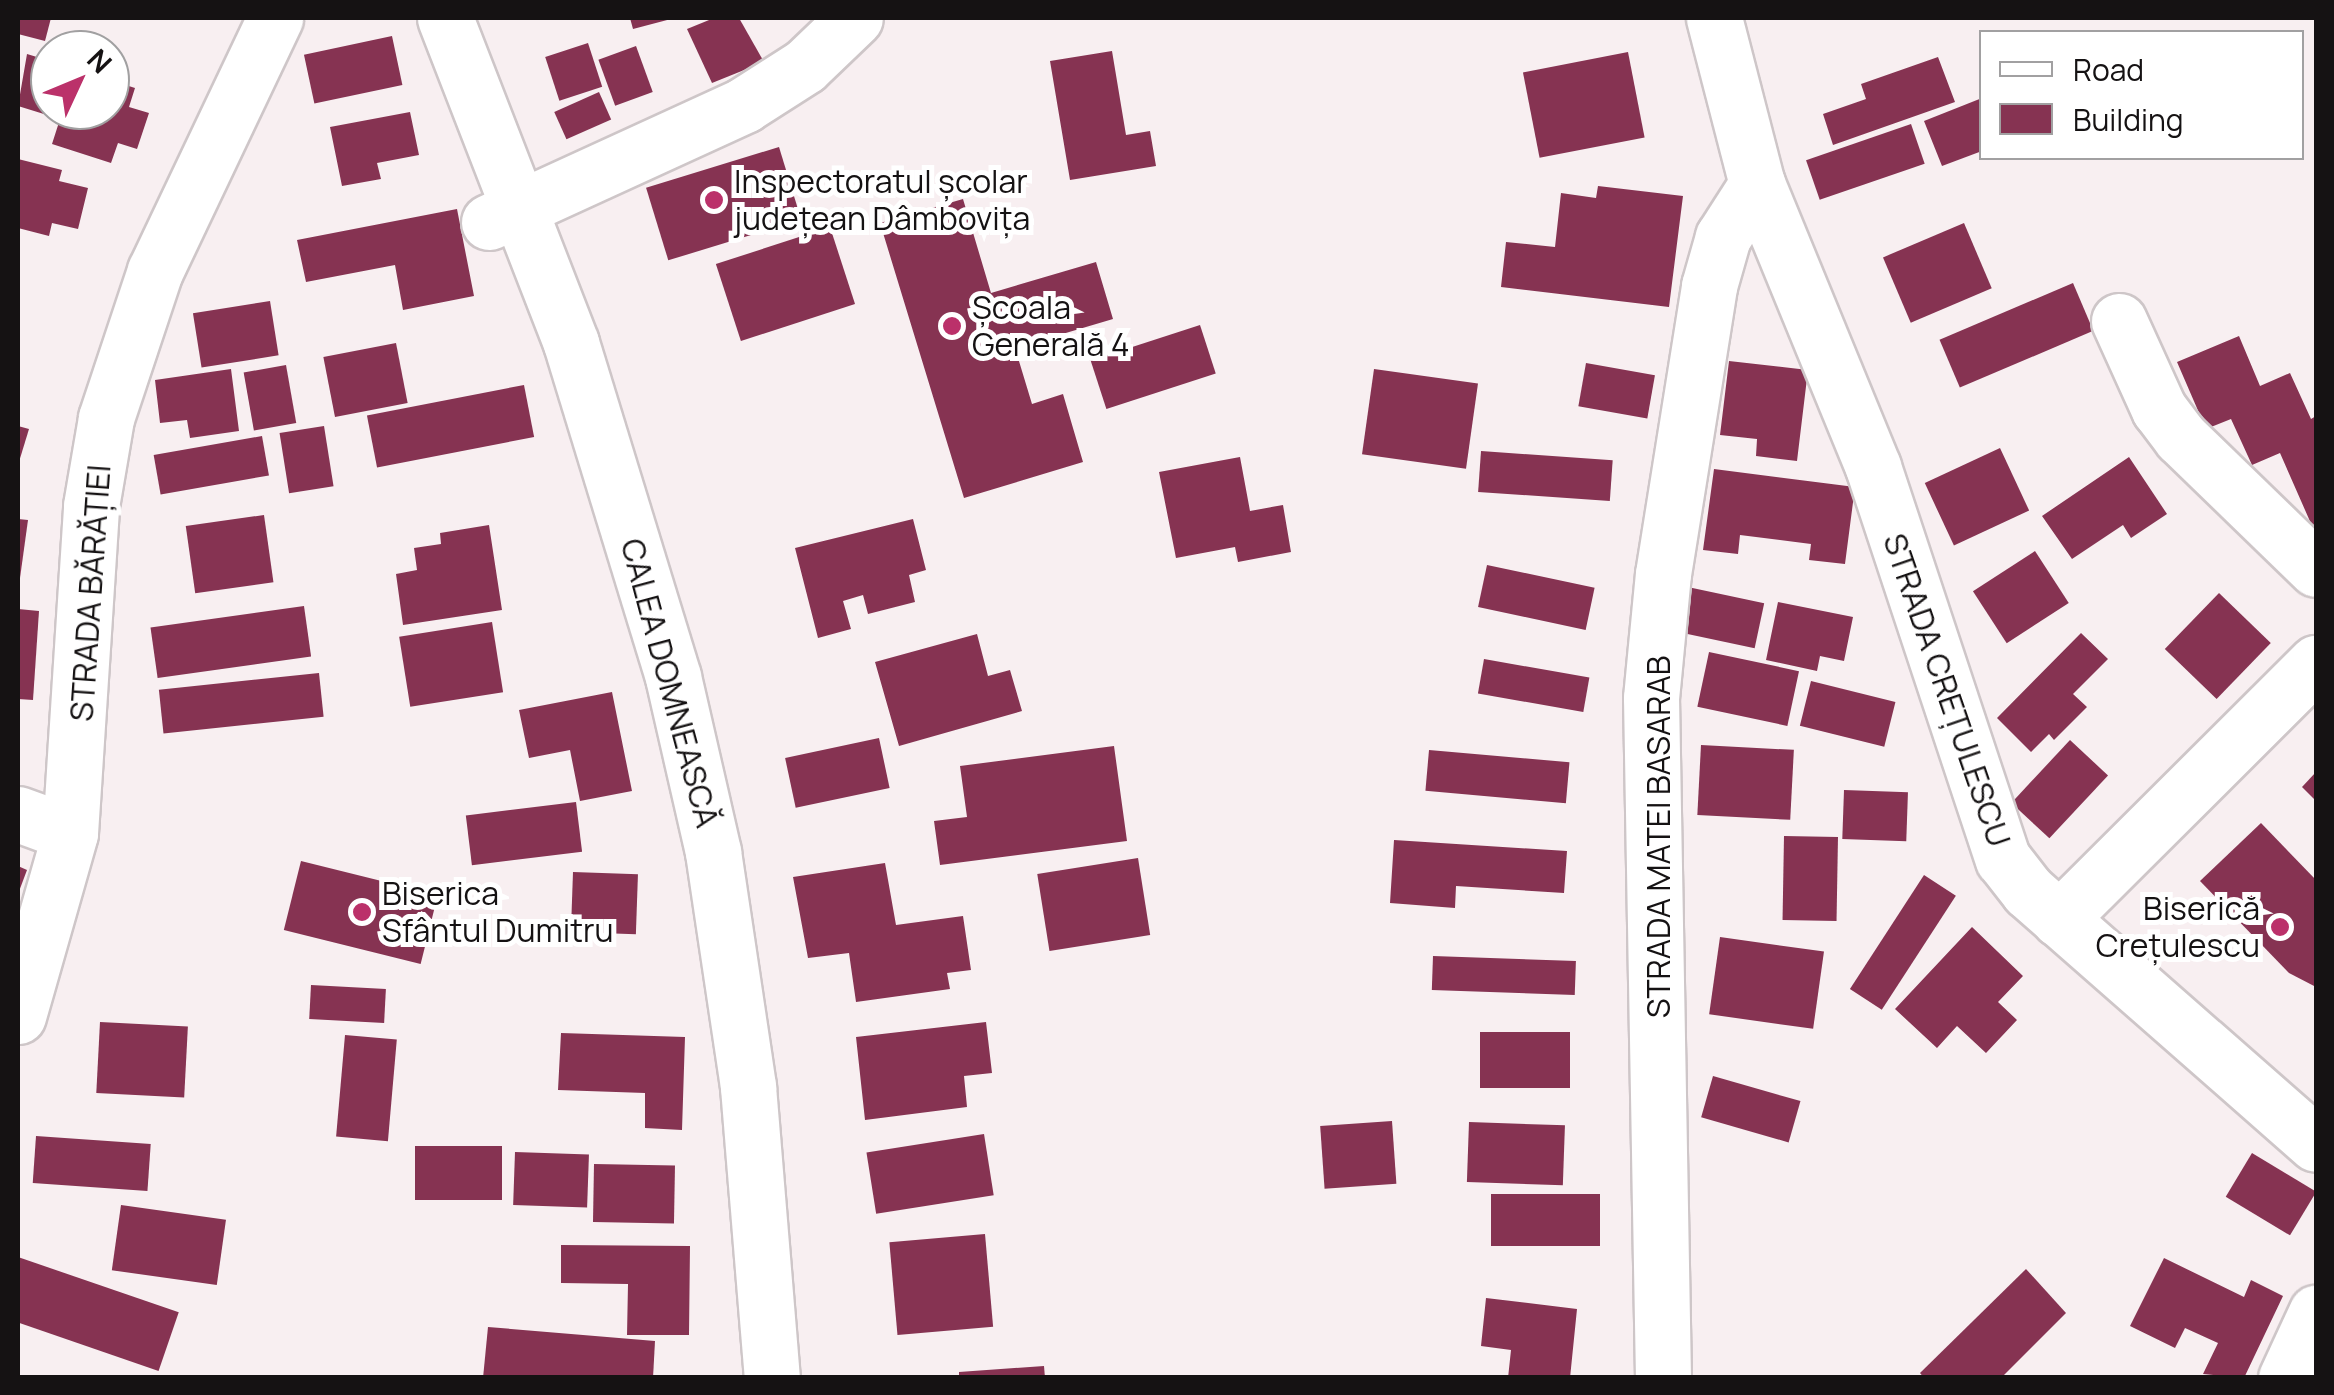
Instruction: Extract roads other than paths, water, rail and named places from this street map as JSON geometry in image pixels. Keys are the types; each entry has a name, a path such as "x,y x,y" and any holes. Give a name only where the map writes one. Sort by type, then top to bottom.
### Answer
{"street":[{"name":"STRADA BĂRĂȚIEI","path":"18,1016 70,833 90,525 106,418 155,272 275,18"},
{"path":"410,18 505,216 675,840 714,1093 736,1378"},
{"name":"CALEA DOMNEASCĂ","path":"446,18 505,216 613,473 714,852 748,1087 772,1378"},
{"path":"505,216 744,105 795,73 855,18"},
{"path":"1714,18 1757,184"},
{"name":"STRADA CREȚULESCU","path":"1757,184 1873,466 1988,824 2003,859 2059,919 2316,1144"},
{"name":"STRADA MATEI BASARAB","path":"1664,1378 1651,698 1663,574 1710,286 1724,237 1757,184"},
{"path":"2119,321 2159,409 2181,438 2316,569"},
{"path":"2059,919 2316,663"},
{"path":"18,814 70,833"},
{"path":"2286,1378 2316,1313"}],"place":[{"name":"Inspectoratul școlar județean Dâmbovița","path":"714,200"},
{"name":"Școala Generală 4","path":"952,326"},
{"name":"Biserica Sfântul Dumitru","path":"362,912"},
{"name":"Biserică Crețulescu","path":"2280,927"}]}
